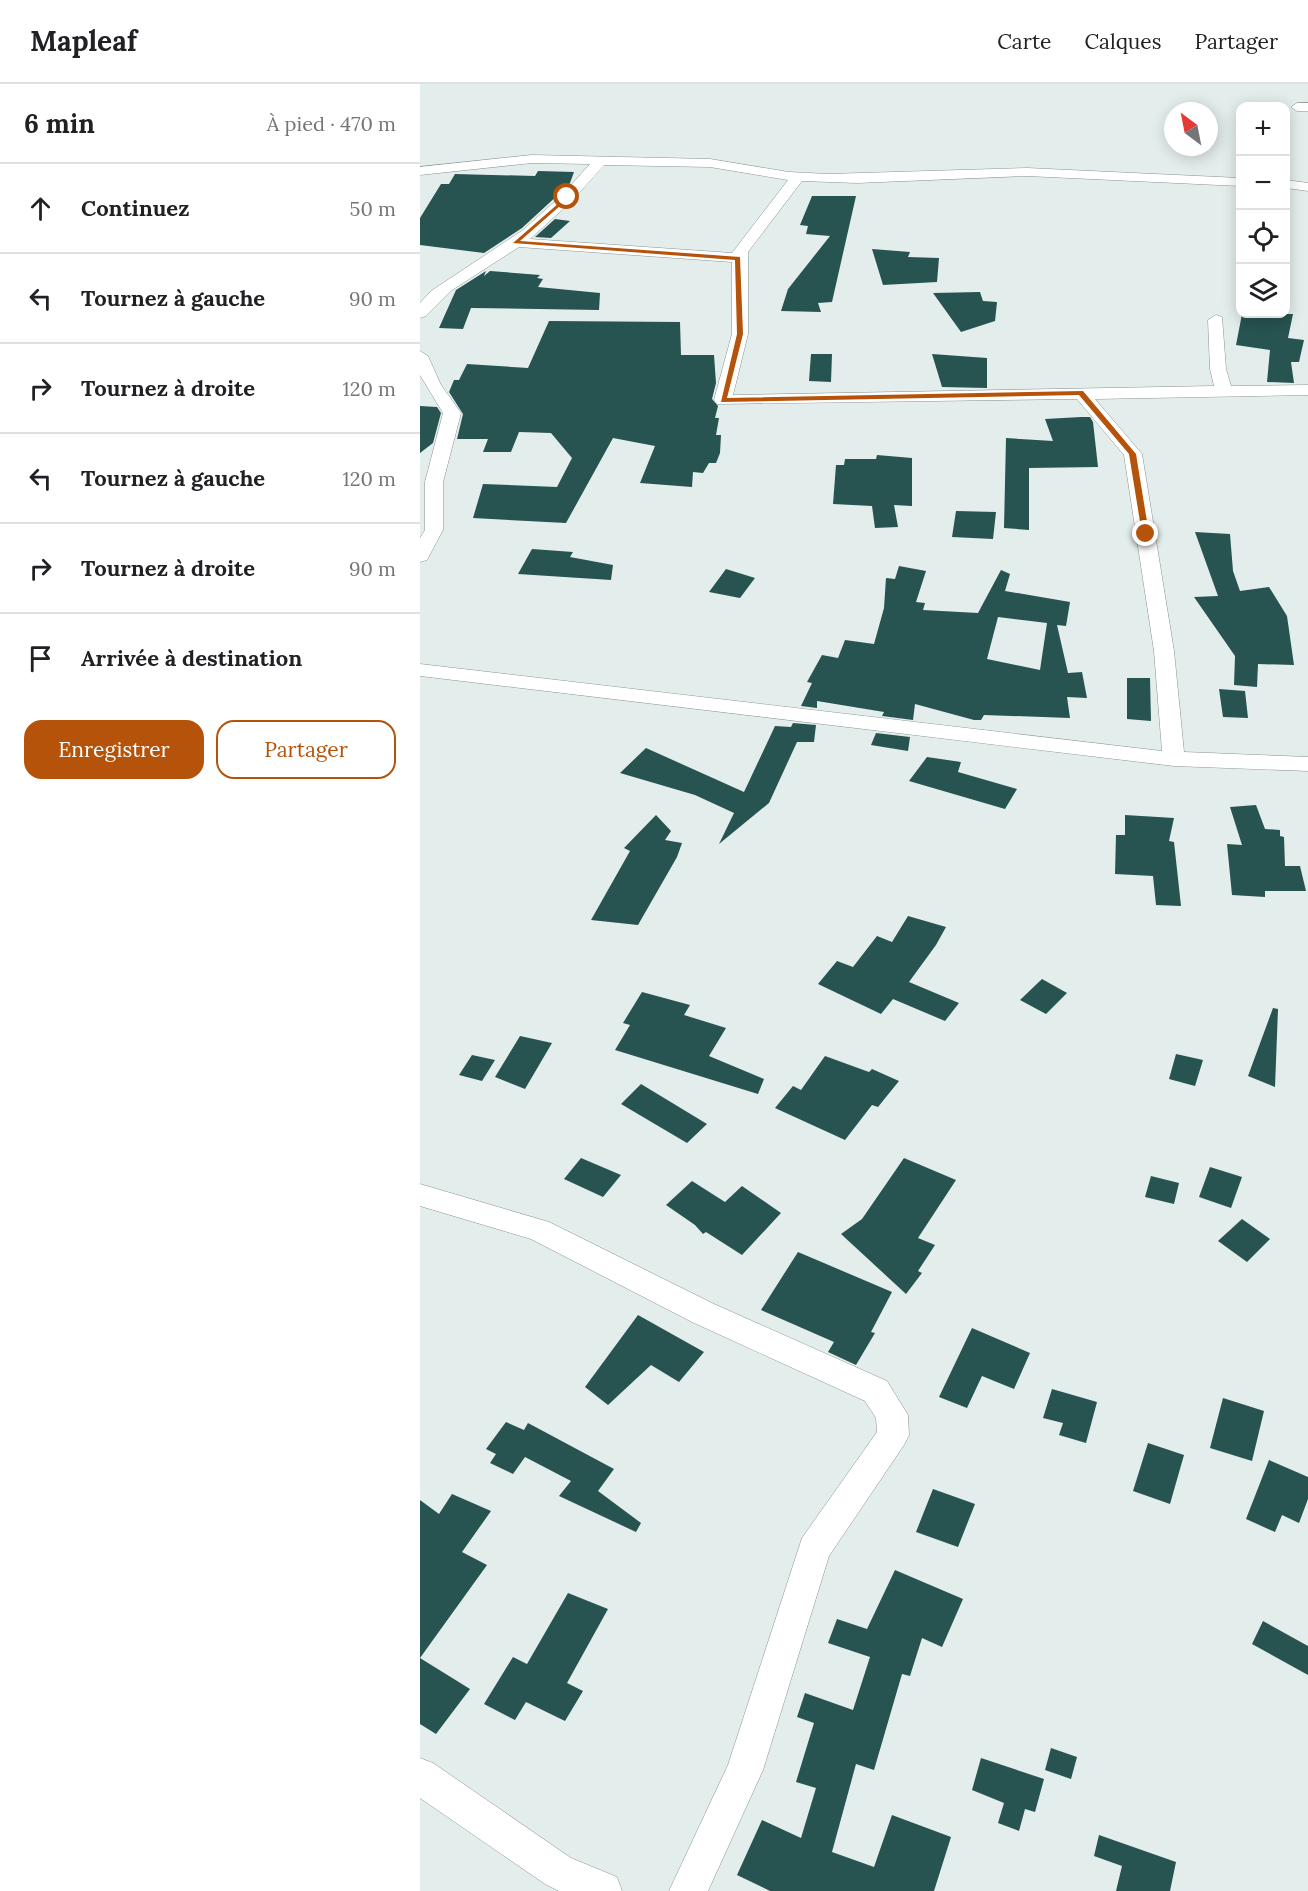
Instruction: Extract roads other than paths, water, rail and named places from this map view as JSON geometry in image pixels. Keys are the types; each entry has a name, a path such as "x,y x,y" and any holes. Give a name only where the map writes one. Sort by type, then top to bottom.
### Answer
{"street":[{"path":"420,171 532,159 734,165 798,177 921,177 1030,172 1236,182"},
{"path":"420,313 426,305 462,277 515,242 567,197 601,160"},
{"path":"798,177 740,252 738,258 740,334 723,400 1308,390"},
{"path":"1290,185 1308,187"},
{"path":"515,242 738,258"},
{"path":"1216,320 1218,369 1224,391"},
{"path":"420,356 433,386 446,400 452,413 434,482 434,530 420,556"},
{"path":"1081,393 1133,454 1164,651 1174,759"},
{"path":"420,670 1174,759 1308,764"},
{"path":"420,1195 539,1230 703,1313 876,1391 892,1415 893,1435 814,1549 745,1770 688,1891"},
{"path":"420,1776 558,1871 603,1891"}]}
